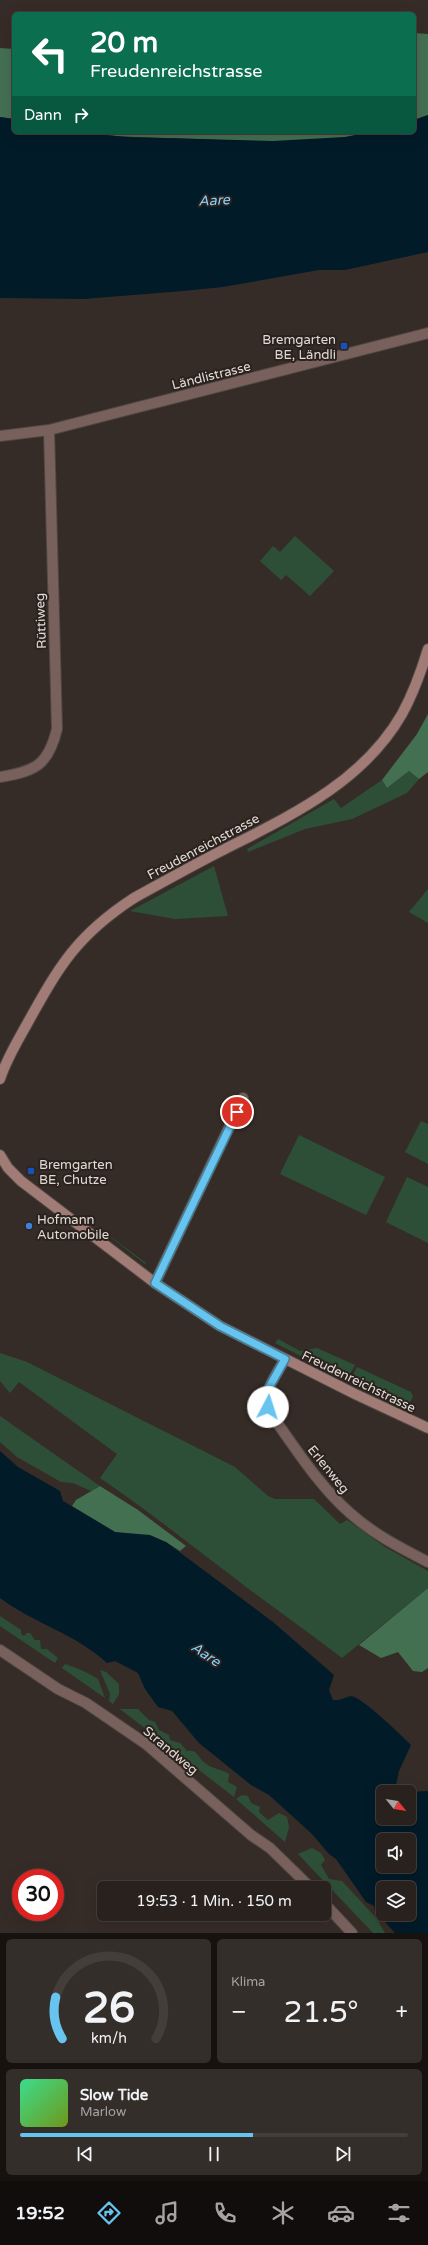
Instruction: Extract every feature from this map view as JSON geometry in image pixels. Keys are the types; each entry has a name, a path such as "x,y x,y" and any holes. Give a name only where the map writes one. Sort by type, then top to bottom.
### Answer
{"street":[{"name":"Ländlistrasse","path":"0,436 49,430 428,333"},
{"name":"Rüttiweg","path":"0,777 25,773 40,764 52,746 57,729 49,430"},
{"name":"Freudenreichstrasse","path":"0,1079 18,1041 52,979 71,951 90,931 108,915 134,898 305,807 339,784 375,750 401,715 419,677 428,649"},
{"path":"155,1283 243,1098"},
{"name":"Freudenreichstrasse","path":"0,1155 8,1168 21,1181 155,1283 220,1326 428,1428"},
{"name":"Erlenweg","path":"285,1359 267,1391 266,1402 270,1413 325,1488 351,1514 384,1538 428,1562"},
{"name":"Strandweg","path":"0,1650 58,1689 86,1703 146,1744 251,1835 270,1848 304,1881"},
{"path":"331,1910 352,1933"}],"green space":[{"path":"416,33 428,34 428,115 416,119"},
{"path":"0,48 12,49 12,119 0,117"},
{"path":"92,134 360,134 328,139 283,142"},
{"path":"295,536 334,571 310,596 286,575 281,580 260,561 273,546 280,552"},
{"path":"428,714 428,772 419,779 409,771 387,788 382,780 417,734"},
{"path":"409,771 419,779 407,793 352,819 305,829 248,852 247,849 334,799 341,808 382,780 387,788"},
{"path":"214,866 228,916 175,919 130,911"},
{"path":"428,889 428,923 409,912"},
{"path":"421,1121 428,1124 428,1164 405,1152"},
{"path":"299,1135 385,1177 366,1215 280,1174"},
{"path":"407,1177 428,1187 428,1243 386,1222"},
{"path":"91,1222 146,1263 145,1264"},
{"path":"278,1339 300,1351 317,1348 355,1365 350,1374 314,1356 311,1361 275,1343"},
{"path":"0,1353 27,1362 235,1467 268,1496 275,1499 314,1499 340,1524 347,1520 385,1547 428,1571 428,1588 342,1658 100,1478 117,1454 19,1382 10,1393 0,1381"},
{"path":"357,1367 411,1392 413,1397 406,1408 350,1381"},
{"path":"0,1416 100,1486 91,1491 73,1483 61,1482 17,1457 0,1442"},
{"path":"100,1486 138,1510 186,1546 180,1551 166,1542 115,1532 72,1506 76,1500"},
{"path":"428,1588 428,1668 422,1672 413,1671 398,1652 381,1658 359,1645"},
{"path":"0,1616 21,1630 21,1634 24,1636 27,1633 30,1633 35,1640 40,1640 41,1649 47,1649 58,1658 55,1663 0,1626"},
{"path":"65,1664 82,1670 98,1679 105,1698 62,1668"},
{"path":"100,1670 106,1672 119,1684 119,1694 113,1704 109,1701 110,1694"},
{"path":"120,1709 138,1709 149,1720 155,1722 159,1730 169,1735 170,1740 180,1743 187,1751 193,1751 208,1765 229,1774 228,1782 237,1787 234,1797"},
{"path":"242,1795 248,1796 251,1803 260,1807 259,1812 268,1820 279,1813 287,1817 289,1827 285,1842 236,1799"},
{"path":"312,1848 321,1853 325,1860 321,1865 329,1879 342,1881 376,1918 376,1921 378,1921 385,1933 373,1933 331,1889 331,1881 324,1881 298,1854"}],"water":[{"name":"Aare","path":"428,115 428,252 345,270 319,270 223,287 84,299 0,298 0,117 12,119 12,134 97,134 126,137 273,141 345,137 361,134 416,134 416,119"},
{"name":"Aare","path":"0,1451 18,1467 60,1491 63,1501 115,1532 150,1535 166,1542 273,1622 334,1675 329,1690 333,1700 351,1696 363,1702 411,1745 399,1771 396,1785 376,1785 376,1825 416,1825 416,1792 428,1791 428,1933 395,1933 384,1921 416,1921 416,1881 376,1881 376,1912 374,1906 366,1902 336,1859 329,1854 312,1834 269,1795 251,1785 199,1743 172,1711 158,1707 145,1689 138,1673 115,1661 107,1663 82,1644 13,1607 0,1598"}],"place":[{"name":"Bremgarten BE, Ländli","path":"344,346"},
{"name":"Bremgarten BE, Chutze","path":"31,1171"},
{"name":"Hofmann Automobile","path":"29,1226"}],"route":[{"path":"237,1112 155,1283 182,1303 220,1326 285,1359 267,1391 266,1402 268,1407"}]}
